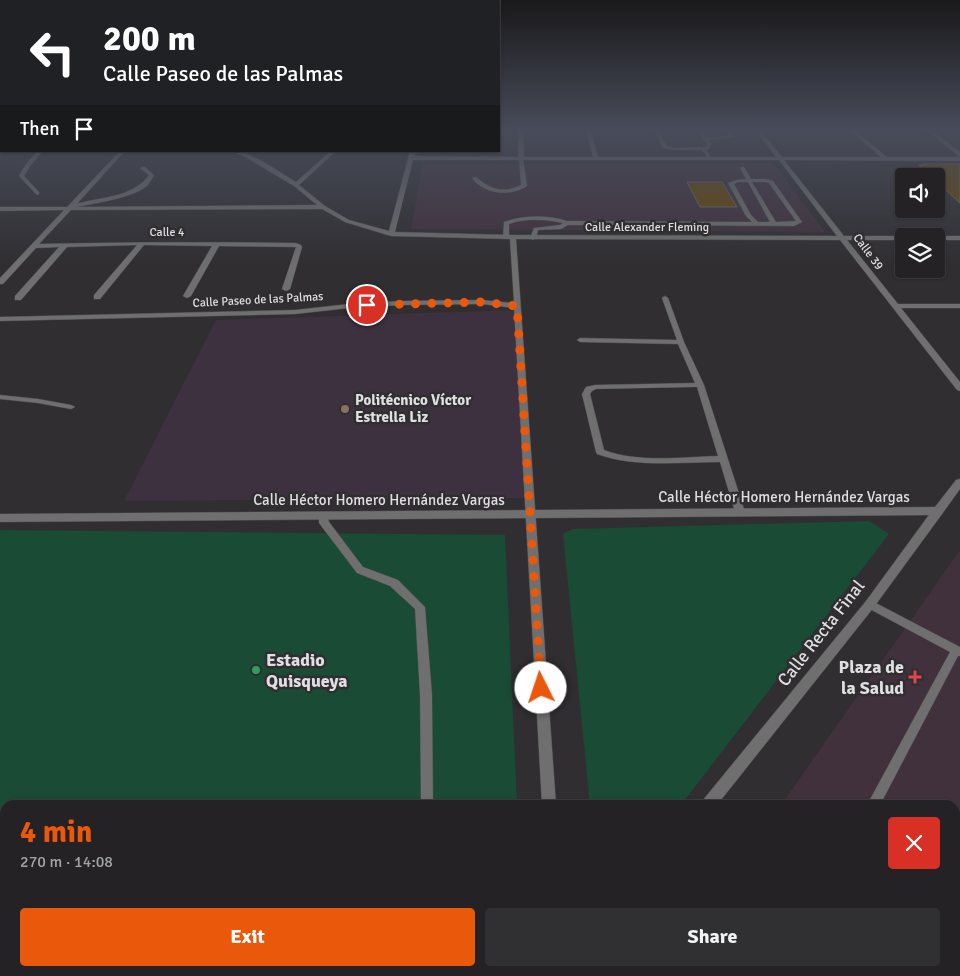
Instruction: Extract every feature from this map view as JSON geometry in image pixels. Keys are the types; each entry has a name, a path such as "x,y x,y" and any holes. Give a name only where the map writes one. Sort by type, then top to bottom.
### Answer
{"street":[{"path":"0,282 101,175"},
{"name":"Calle Alexander Fleming","path":"282,175 323,207 346,221 391,234 533,238 895,238"},
{"path":"296,184 307,175"},
{"path":"391,234 407,175"},
{"name":"Calle 39","path":"792,175 960,388"},
{"path":"0,209 70,207 323,207"},
{"path":"509,237 517,306 548,800"},
{"path":"945,238 960,238"},
{"path":"186,296 217,242"},
{"name":"Calle 4","path":"34,246 217,242 299,246 286,289"},
{"path":"97,298 142,243"},
{"path":"18,298 66,244"},
{"name":"Calle Paseo de las Palmas","path":"0,319 295,312 402,303 482,302 517,306"},
{"path":"895,306 960,306"},
{"name":"Calle Recta Final","path":"712,800 870,604 960,482"},
{"name":"Calle Héctor Homero Hernández Vargas","path":"0,518 938,511"}],"lane":[{"path":"22,175 21,176 37,193"},
{"path":"70,207 109,199 142,187 151,175"},
{"path":"474,178 486,188 501,190 524,186 523,175"},
{"path":"745,175 774,224"},
{"path":"509,237 506,223 510,220 558,220 567,223 757,224 794,224 799,222 770,182 766,180 748,180 731,183 749,216 757,224"},
{"path":"533,238 536,229 561,227 567,223"},
{"path":"665,298 700,386 740,512"},
{"path":"580,340 681,342"},
{"path":"700,386 596,387 588,389 586,394 600,452 609,457 625,458 724,459"},
{"path":"0,397 71,407"},
{"path":"324,516 324,523 360,570 394,583 420,607 426,695 427,800"},
{"path":"870,604 958,651 876,800"}],"shaded area":[{"path":"421,175 782,175 825,232 411,229"},
{"name":"Politécnico Víctor Estrella Liz","path":"514,310 524,498 124,501 216,320"},
{"name":"Plaza de la Salud","path":"960,550 960,800 785,800"}],"green space":[{"path":"869,521 889,534 685,800 590,800 563,534 572,529"},
{"name":"Estadio Quisqueya","path":"0,530 505,535 517,800 0,800"}],"building":[{"path":"945,175 960,175 960,203 945,189"},
{"path":"687,182 722,182 737,207 700,207"}],"place":[{"name":"Politécnico Víctor Estrella Liz","path":"345,409"},
{"name":"Estadio Quisqueya","path":"256,670"},
{"name":"Plaza de la Salud","path":"915,677"}],"route":[{"path":"367,305 482,302 517,306 541,688"}]}
